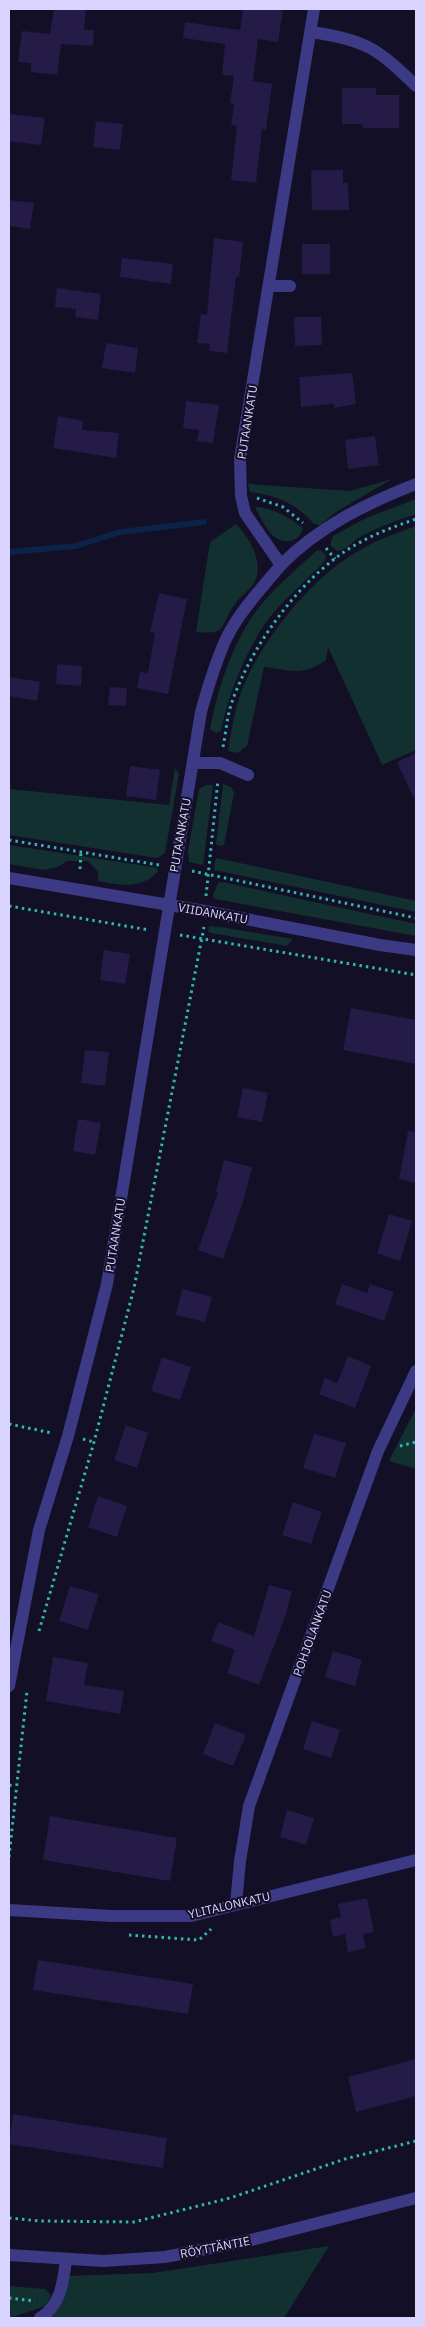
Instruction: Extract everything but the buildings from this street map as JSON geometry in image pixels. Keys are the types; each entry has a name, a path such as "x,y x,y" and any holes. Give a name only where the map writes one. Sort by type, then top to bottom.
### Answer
{"street":[{"name":"PUTAANKATU","path":"9,1686 39,1530 68,1436 107,1284 201,712 212,674 227,638 249,604 280,565 245,513 241,496 240,459 270,286 314,9"},
{"path":"311,32 346,38 366,44 386,57 416,86"},
{"path":"270,286 290,286"},
{"path":"280,565 316,534 348,515 416,484"},
{"path":"193,763 220,763 248,775"},
{"name":"VIIDANKATU","path":"9,878 205,911 380,945 416,950"},
{"name":"POHJOLANKATU","path":"236,1904 240,1861 249,1806 378,1451 416,1371"},
{"name":"YLITALONKATU","path":"9,1910 111,1916 191,1916 416,1860"},
{"name":"RÖYTTÄNTIE","path":"9,2255 66,2260 126,2260 200,2251 416,2198"},
{"path":"40,2318 52,2310 56,2303 62,2286 66,2260"}],"path":[{"path":"241,496 264,499 283,507 316,534 335,559"},
{"path":"37,1635 94,1442 134,1288 202,938 207,874 220,763 232,703 247,666 273,622 301,591 335,559 355,545 388,529 416,519"},
{"path":"9,840 207,874 416,918"},
{"path":"80,868 81,851"},
{"path":"9,906 416,975"},
{"path":"9,1424 68,1436"},
{"path":"9,1857 15,1786 28,1684"},
{"path":"9,1785 15,1786"},
{"path":"9,2218 40,2221 134,2222 230,2198 345,2160 416,2141"}],"green space":[{"path":"392,479 336,512 320,525 314,524 300,511 278,498 250,492 248,484 350,491"},
{"path":"416,499 416,514 371,531 343,549 337,551 330,545 333,536 366,518"},
{"path":"255,507 269,509 286,517 303,528 301,533 297,538 290,541 283,541 277,538 268,530"},
{"path":"236,524 254,550 258,566 255,581 235,604 222,628 213,632 196,632 210,542"},
{"path":"416,526 416,750 382,765 328,647 326,660 310,669 289,671 264,667 247,746 238,753 228,751 233,720 245,682 269,640 300,599 335,566 353,554 368,545"},
{"path":"321,550 326,556 325,561 277,609 256,637 238,676 228,703 221,731 216,733 210,729 217,699 232,655 246,627 261,605 276,589 316,551"},
{"path":"175,768 179,774 165,853 157,858 9,835 9,789 169,805"},
{"path":"223,784 231,787 234,793 224,845 219,846 216,844"},
{"path":"206,785 213,785 203,865 189,862 188,851 199,789"},
{"path":"9,845 153,867 157,868 158,871 152,877 138,884 122,885 98,881 98,872 88,861 67,861 58,867 43,870 9,864"},
{"path":"217,858 416,901 416,912 214,870"},
{"path":"222,882 416,924 416,936 215,899 213,895 218,883"},
{"path":"209,926 293,939 287,946 211,933 208,932"},
{"path":"416,1408 416,1469 389,1461"},
{"path":"329,2246 284,2318 49,2318 67,2276 153,2273"},
{"path":"9,2286 45,2289 51,2295 46,2306 9,2318"}],"waterway":[{"path":"9,552 76,546 120,532 204,522"}]}
